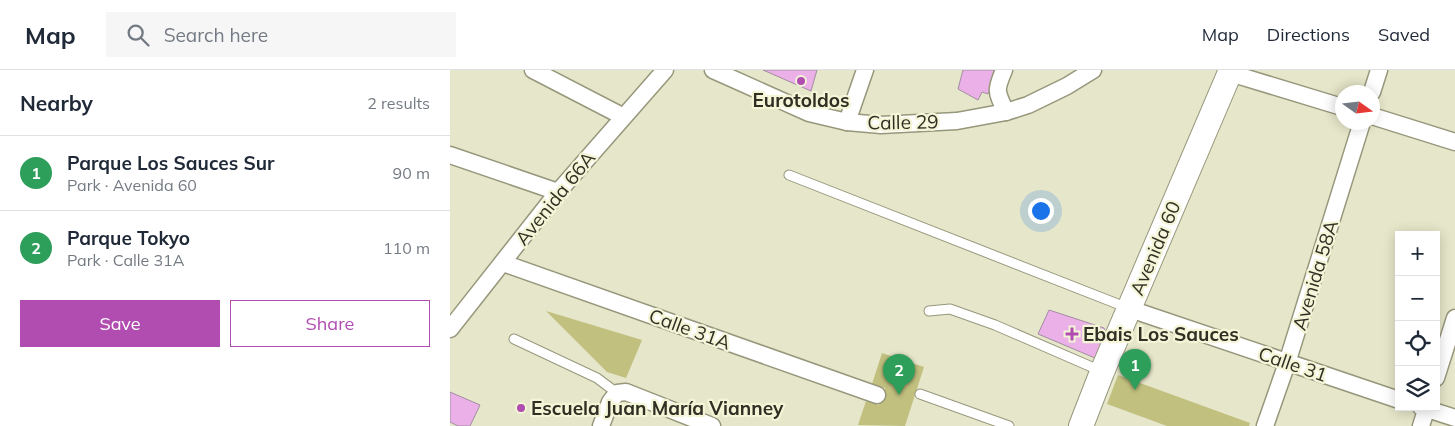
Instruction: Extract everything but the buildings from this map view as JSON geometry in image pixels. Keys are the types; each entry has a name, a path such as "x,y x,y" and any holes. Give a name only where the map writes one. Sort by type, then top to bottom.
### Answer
{"street":[{"path":"533,70 622,116"},
{"name":"Avenida 66A","path":"450,329 558,192 622,116 664,70"},
{"name":"Calle 29","path":"713,70 802,110 848,122 881,125 957,121 1006,112 1028,105 1067,86 1093,70"},
{"path":"848,122 865,70"},
{"path":"1004,70 997,87 997,94 1006,112"},
{"path":"1374,85 1379,70"},
{"path":"1230,71 1335,105"},
{"name":"Avenida 60","path":"1081,426 1102,372 1230,71"},
{"path":"1380,119 1455,142"},
{"name":"Avenida 58A","path":"1265,426 1287,363 1360,130"},
{"path":"450,155 558,192"},
{"name":"Calle 31A","path":"503,262 877,395"},
{"name":"Calle 31","path":"1130,308 1395,399"},
{"path":"1440,366 1455,318"},
{"path":"601,426 610,402 617,393 626,392 712,426"},
{"path":"1421,426 1424,411"},
{"path":"1434,411 1455,418"}],"lane":[{"path":"789,175 1130,308"},
{"path":"929,310 950,309 995,325 1102,372"},
{"path":"514,339 597,378 617,393"},
{"path":"920,394 1009,426"}],"shaded area":[{"path":"546,311 642,340 626,378 607,372"},
{"path":"882,353 924,367 905,426 858,425 866,401 879,405 885,388 872,384"},
{"path":"1118,375 1250,423 1249,426 1167,426 1107,404"}],"place":[{"name":"Eurotoldos","path":"801,81"},
{"name":"Ebais Los Sauces","path":"1072,334"},
{"name":"Parque Los Sauces Sur","path":"1135,390"},
{"name":"Parque Tokyo","path":"899,395"},
{"name":"Escuela Juan María Vianney","path":"521,408"}]}
